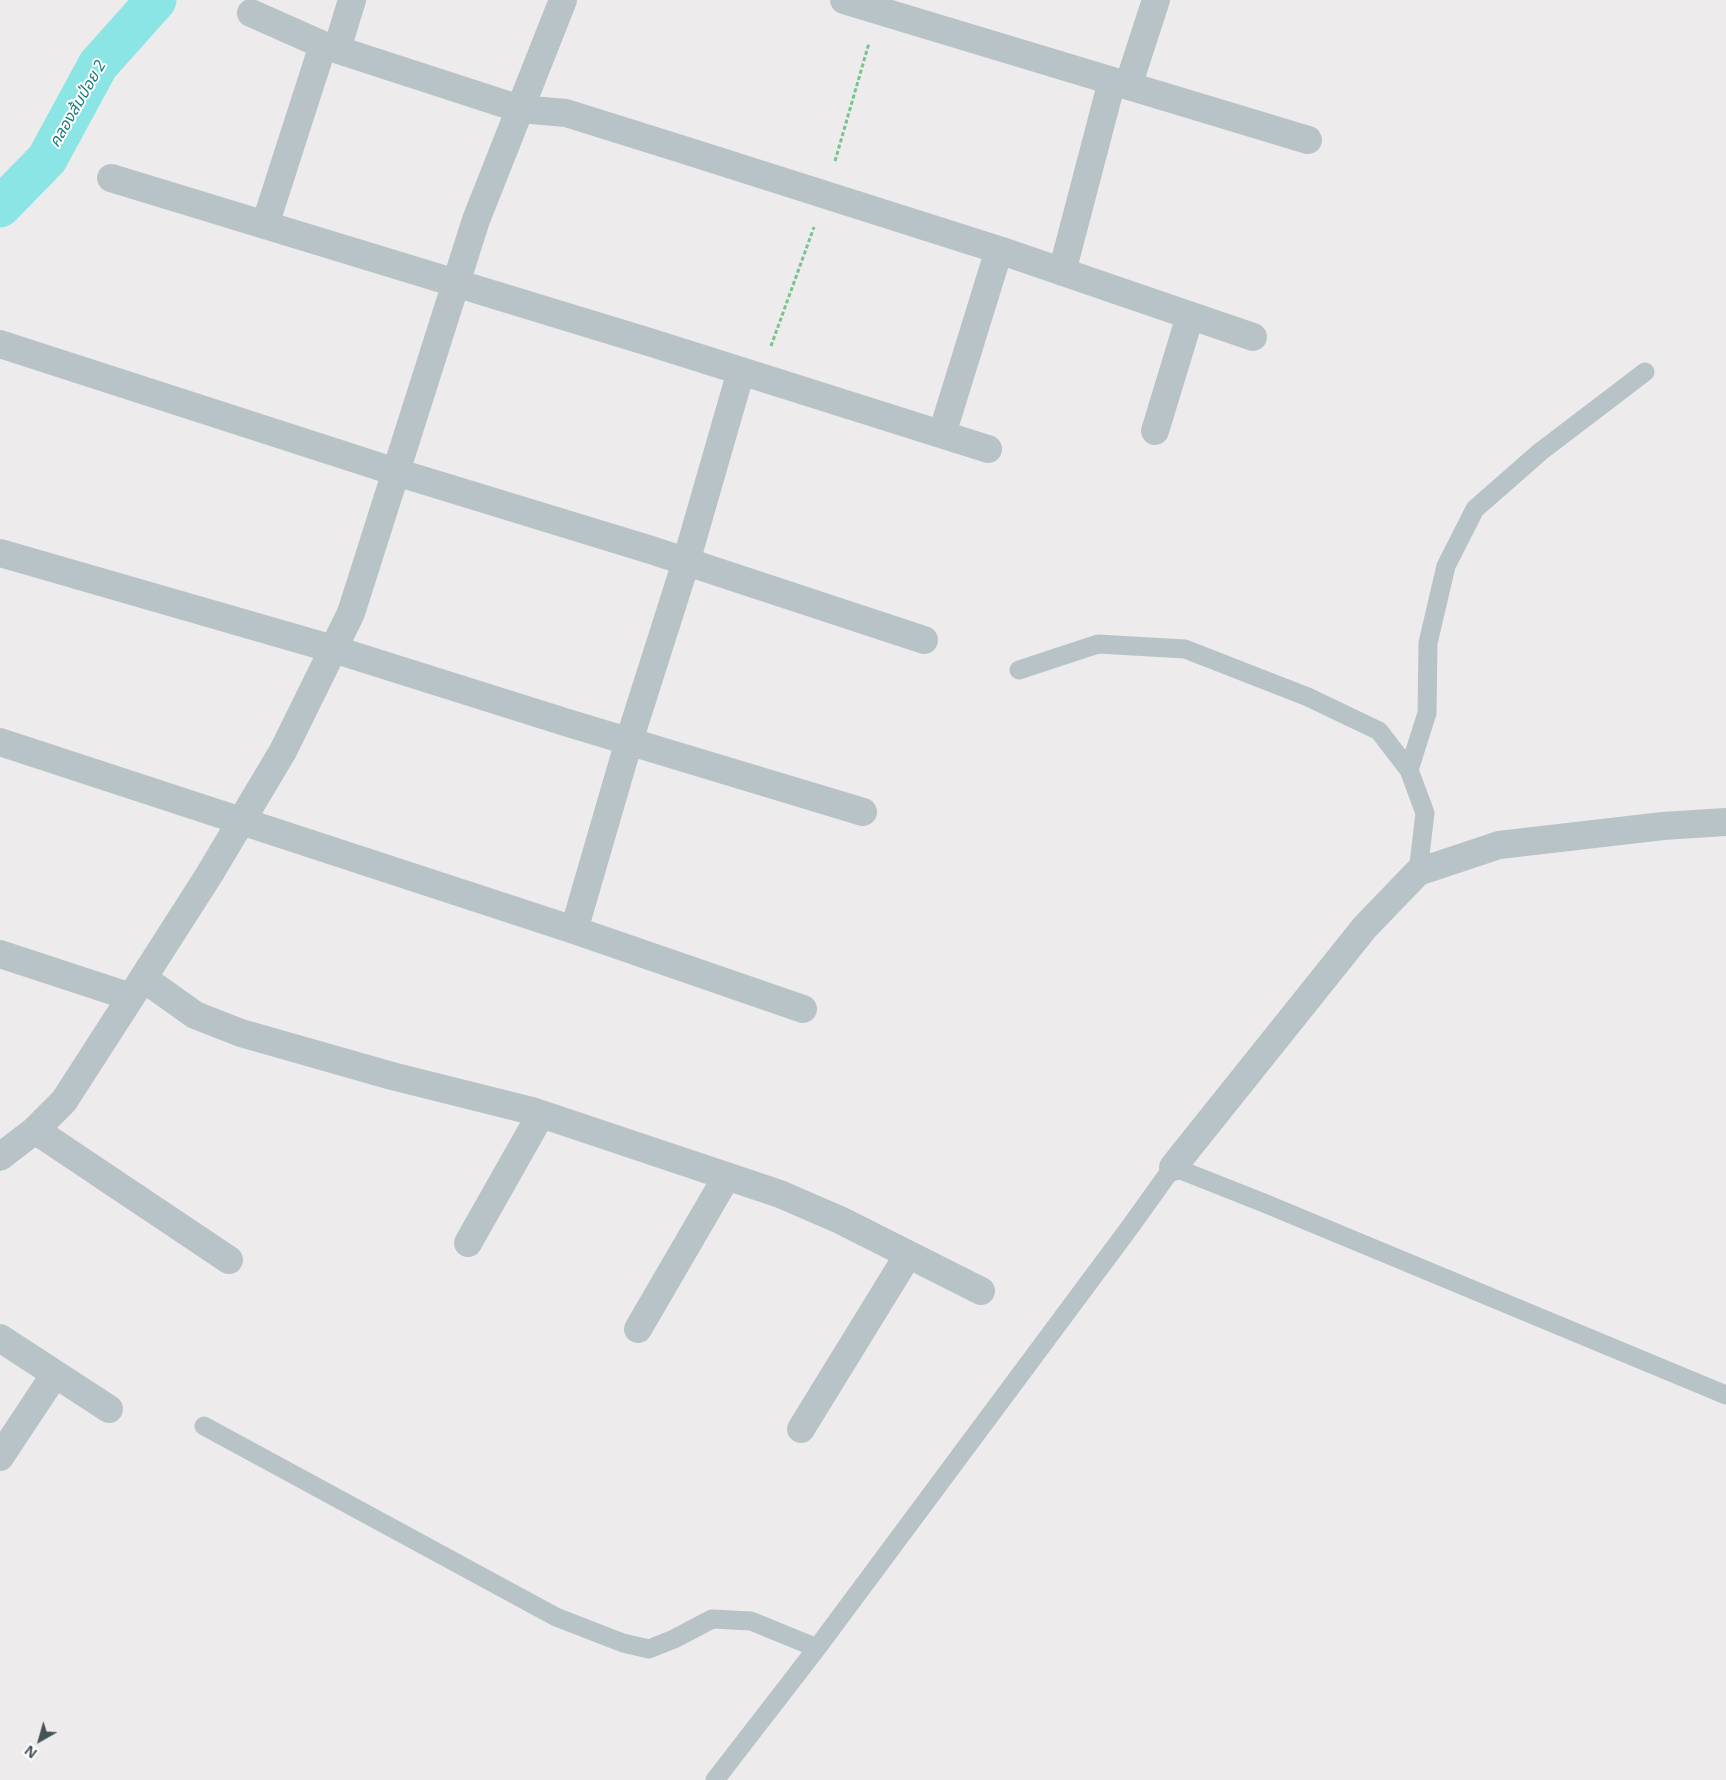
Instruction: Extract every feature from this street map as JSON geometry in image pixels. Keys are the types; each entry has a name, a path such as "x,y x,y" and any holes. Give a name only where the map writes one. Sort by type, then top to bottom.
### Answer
{"street":[{"path":"265,225 330,47 352,0"},
{"path":"0,1157 35,1130 64,1101 137,988 209,876 283,751 351,613 476,220 563,0"},
{"path":"844,0 881,5 1120,84 1308,140"},
{"path":"1062,272 1120,84 1156,0"},
{"path":"251,13 330,47 520,109 566,113 998,250 1253,338"},
{"path":"111,178 741,371 988,449"},
{"path":"942,434 998,250"},
{"path":"1155,431 1190,316"},
{"path":"0,344 396,472 686,562 924,640"},
{"path":"574,930 629,741 686,562 741,371"},
{"path":"0,553 333,648 863,812"},
{"path":"0,742 574,930 804,1009"},
{"path":"1173,1167 1365,926 1418,872 1499,845 1663,826 1726,822"},
{"path":"0,954 137,988 195,1015 241,1033 392,1076 541,1114 780,1194 840,1220 981,1291"},
{"path":"468,1243 541,1114"},
{"path":"35,1130 229,1260"},
{"path":"638,1329 727,1176"},
{"path":"802,1429 908,1255"},
{"path":"0,1338 109,1409"},
{"path":"0,1457 55,1374"}],"lane":[{"path":"1409,770 1427,713 1428,643 1446,566 1475,509 1540,452 1645,372"},
{"path":"1018,670 1098,644 1185,649 1308,697 1379,731 1409,770 1425,813 1418,872"},
{"path":"715,1780 817,1648 1173,1167 1726,1395"},
{"path":"204,1426 556,1617 623,1643 649,1649 674,1639 712,1618 751,1621 817,1648"}],"waterway":[{"name":"คลองส้มป่อย 2","path":"0,207 47,159 98,65 156,0"}]}
